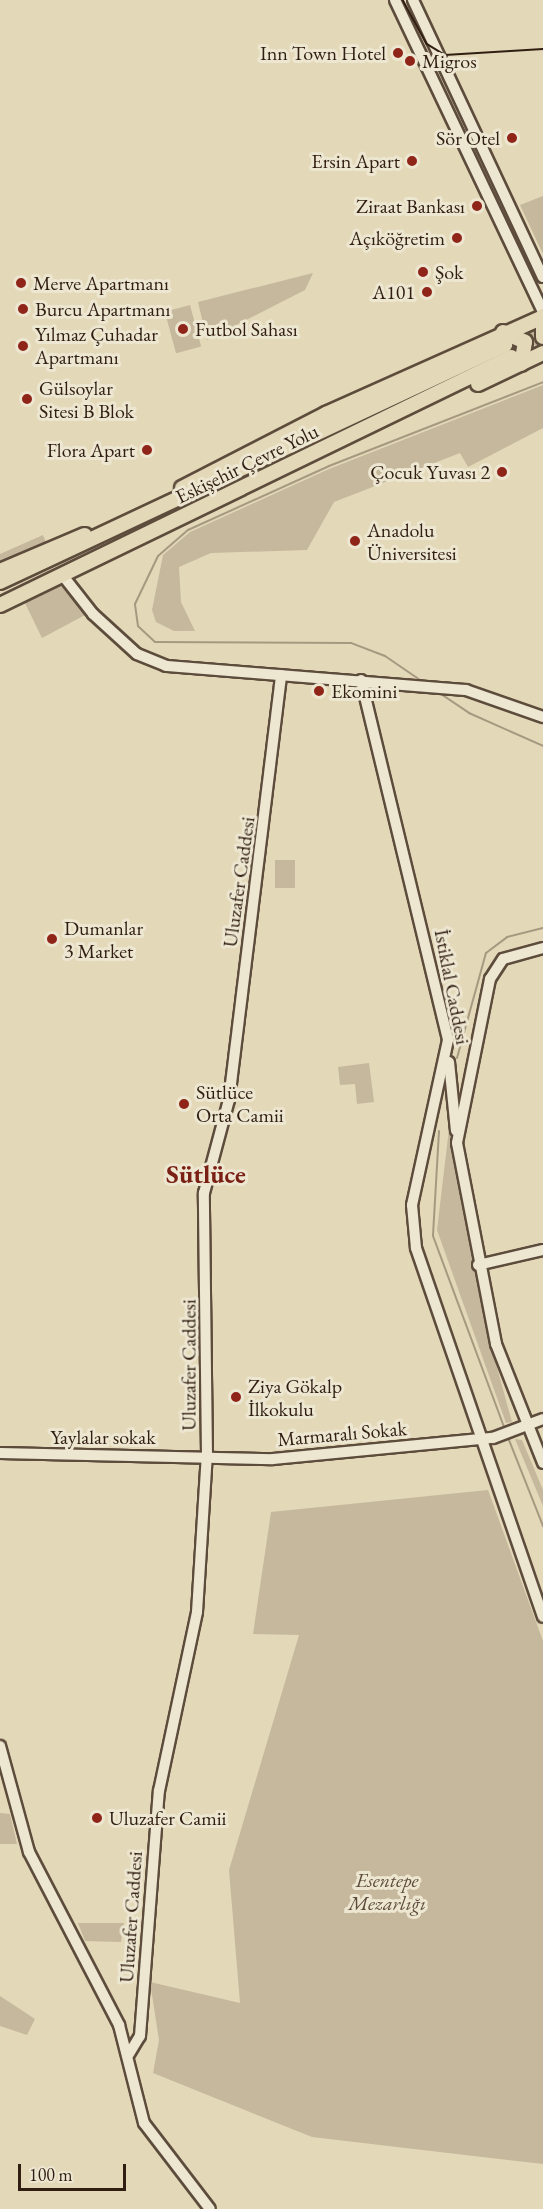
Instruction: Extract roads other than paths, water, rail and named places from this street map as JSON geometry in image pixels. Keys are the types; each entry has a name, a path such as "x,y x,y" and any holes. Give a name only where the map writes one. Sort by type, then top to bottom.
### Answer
{"highway":[{"path":"543,317 543,337"},
{"path":"510,350 543,317"},
{"path":"510,350 543,353"},
{"name":"Eskişehir Çevre Yolu","path":"0,607 254,484 510,350"},
{"name":"Eskişehir Çevre Yolu","path":"0,582 108,530 510,350"},
{"path":"0,571 65,539 108,530"}],"street":[{"path":"395,0 543,311"},
{"path":"413,0 543,277"},
{"path":"64,577 101,622 154,662 466,690 543,717"},
{"name":"Uluzafer Caddesi","path":"129,2054 140,2037 159,1791 197,1612 207,1455 204,1193 229,1100 281,675"},
{"name":"İstiklal Caddesi","path":"362,680 405,844 448,1053 412,1205 416,1248 543,1617"},
{"path":"457,1143 490,979 503,959 543,948"},
{"path":"448,1053 457,1143 478,1265 496,1344 543,1463"},
{"path":"478,1265 543,1250"},
{"name":"Marmaralı Sokak","path":"207,1455 273,1459 493,1438 543,1419"},
{"name":"Yaylalar sokak","path":"0,1454 207,1455"},
{"path":"0,1746 29,1852 104,1993 129,2054 134,2099 144,2123 210,2209"}],"waterway":[{"path":"423,682 385,656 351,643 155,642 138,626 135,604 158,556 188,530 329,466 543,382"},
{"path":"438,692 469,713 543,746"},
{"path":"457,1058 486,953 507,937 543,928"},
{"path":"439,1131 433,1236 505,1430"},
{"path":"507,1435 543,1526"}],"tunnel":[{"path":"510,343 543,327"},
{"path":"516,355 543,343"}],"tram line":[{"path":"403,0 427,44 445,55 543,49"}],"place":[{"name":"Inn Town Hotel","path":"398,53"},
{"name":"Migros","path":"410,61"},
{"name":"Sör Otel","path":"512,138"},
{"name":"Ersin Apart","path":"412,161"},
{"name":"Ziraat Bankası","path":"477,206"},
{"name":"Açıköğretim","path":"457,238"},
{"name":"Şok","path":"423,272"},
{"name":"Merve Apartmanı","path":"21,283"},
{"name":"A101","path":"427,292"},
{"name":"Burcu Apartmanı","path":"23,309"},
{"name":"Futbol Sahası","path":"183,329"},
{"name":"Yılmaz Çuhadar Apartmanı","path":"23,346"},
{"name":"Gülsoylar Sitesi B Blok","path":"27,399"},
{"name":"Flora Apart","path":"147,450"},
{"name":"Çocuk Yuvası 2","path":"502,472"},
{"name":"Anadolu Üniversitesi","path":"355,541"},
{"name":"Ekomini","path":"319,691"},
{"name":"Dumanlar 3 Market","path":"52,939"},
{"name":"Sütlüce Orta Camii","path":"184,1104"},
{"name":"Ziya Gökalp İlkokulu","path":"236,1397"},
{"name":"Uluzafer Camii","path":"97,1818"}],"district":[{"name":"Sütlüce","path":"206,1175"}],"park label":[{"name":"Esentepe Mezarlığı","path":"387,1892"}]}
